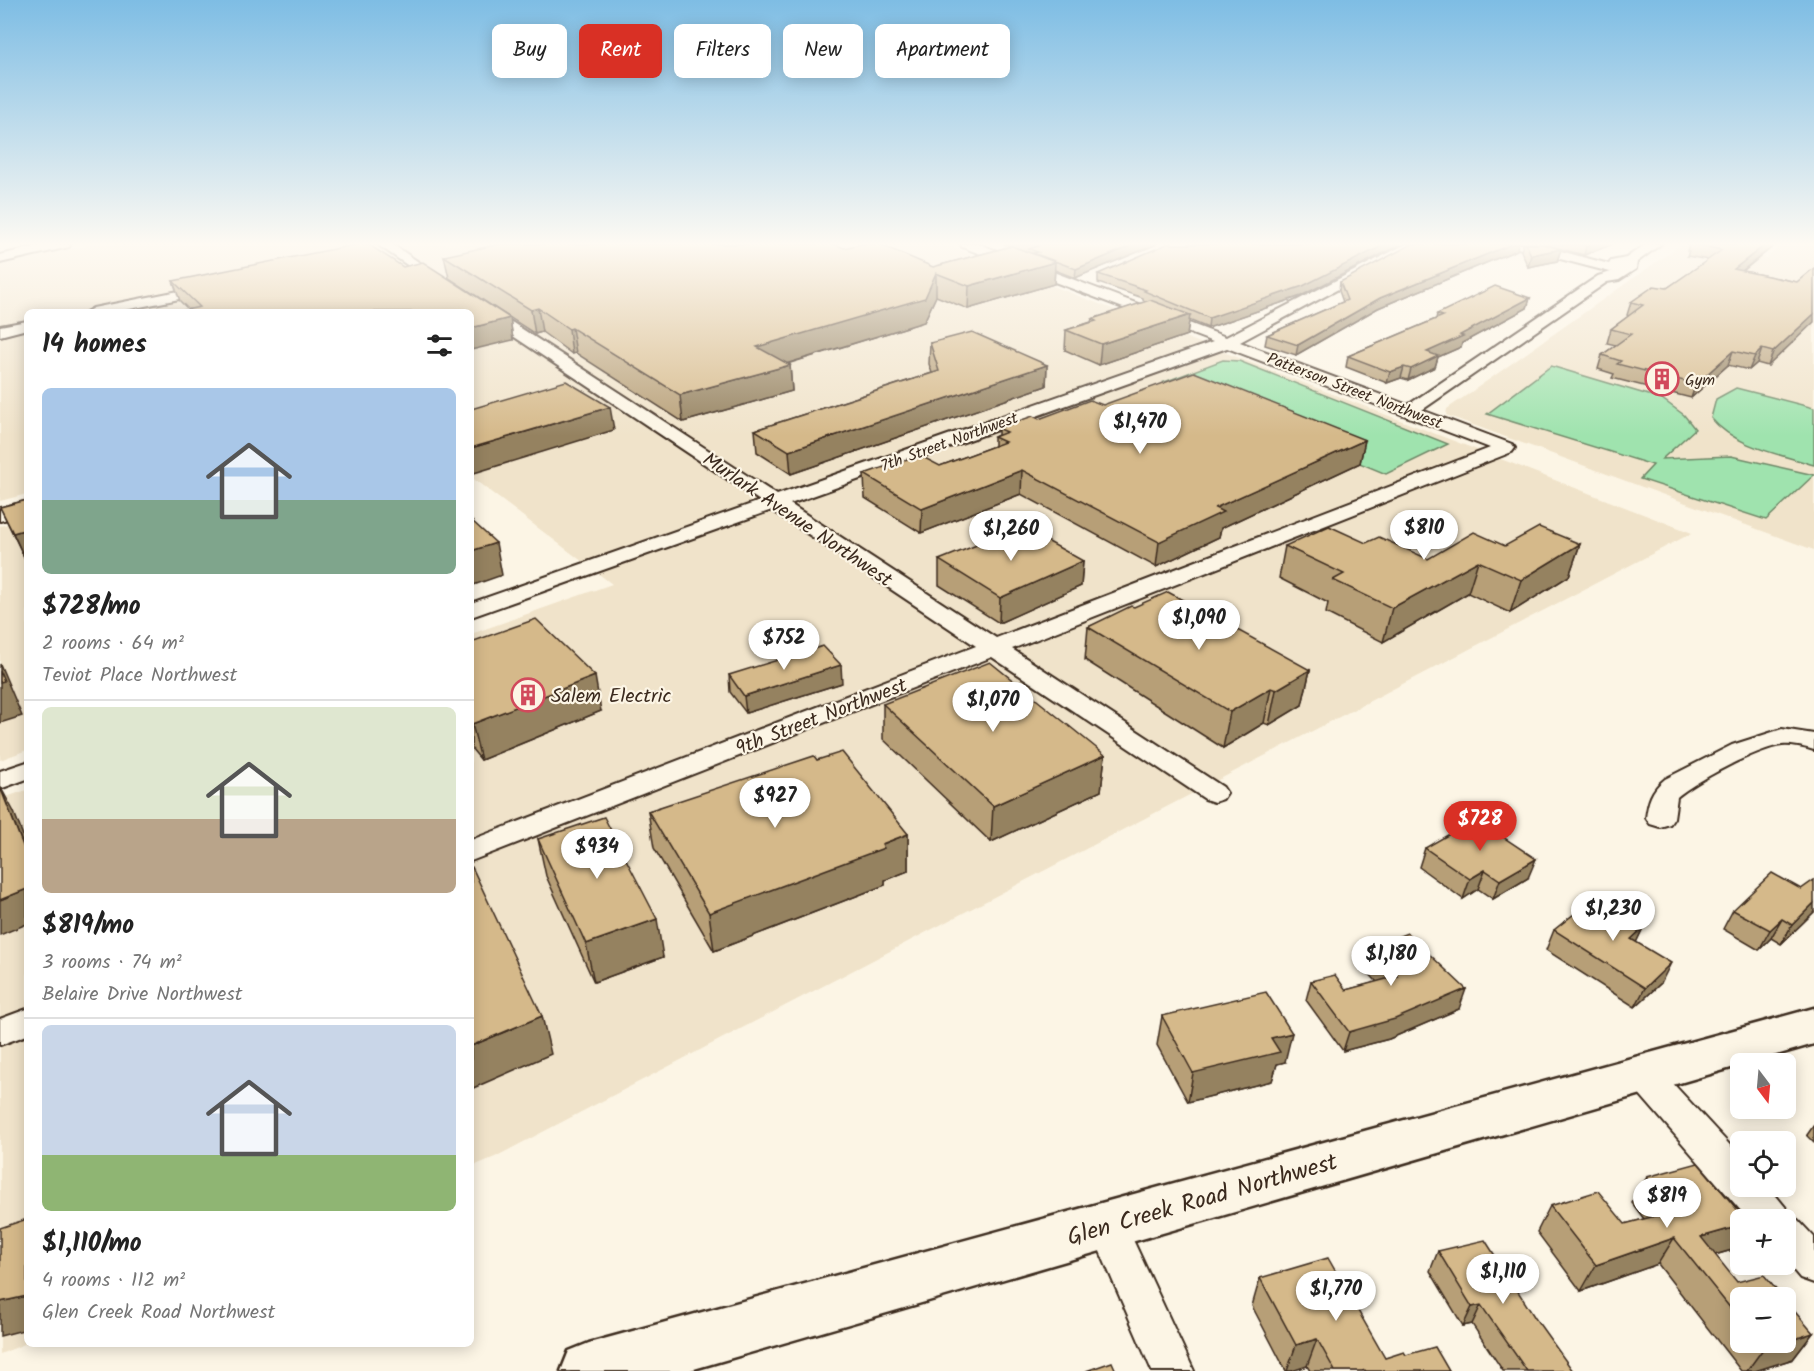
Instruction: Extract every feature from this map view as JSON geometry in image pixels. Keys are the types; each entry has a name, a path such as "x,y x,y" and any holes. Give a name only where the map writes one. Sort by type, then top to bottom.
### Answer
{"main road":[{"name":"Glen Creek Road Northwest","path":"589,1371 1814,1026"}],"street":[{"name":"Murlark Avenue Northwest","path":"480,308 1214,793"},
{"name":"Patterson Street Northwest","path":"1137,308 1506,448"},
{"name":"7th Street Northwest","path":"474,609 1228,342 1293,308"},
{"path":"1410,411 1557,308"},
{"path":"0,331 24,326"},
{"name":"9th Street Northwest","path":"474,849 994,649 1506,448"},
{"path":"0,515 24,509"},
{"path":"1660,818 1661,805 1667,790 1689,777 1764,741 1781,737 1814,742"},
{"path":"0,780 24,771"},
{"path":"0,1032 24,1023"},
{"path":"1642,1073 1730,1171"},
{"path":"1753,1197 1764,1209"},
{"path":"1108,1226 1173,1371"},
{"path":"1796,1245 1814,1265"}],"shaded area":[{"path":"0,308 1110,308 1692,533 495,1157 474,1166 474,633 612,584 474,479 474,309 24,309 24,495 0,501"},
{"path":"1591,308 1814,308 1814,550 1446,415 1447,409"},
{"path":"24,520 24,751 0,760 0,526"},
{"path":"24,791 24,1344 0,1354 0,799"}],"green space":[{"path":"1223,360 1239,361 1448,444 1386,474 1164,382"},
{"path":"1551,366 1662,399 1684,415 1695,429 1662,459 1731,456 1814,475 1766,520 1640,479 1653,465 1487,414"},
{"path":"1736,388 1814,408 1814,465 1745,443 1721,428 1711,418 1716,399"}],"building":[{"path":"494,308 510,318 474,327 474,309 190,309"},
{"path":"528,308 891,308 757,347 790,365 680,395 538,308 531,310"},
{"path":"1126,308 1171,308 1190,315 1101,344 1066,330 1096,321 1092,319"},
{"path":"1185,308 1238,308 1209,318"},
{"path":"1329,308 1363,308 1298,345 1267,335"},
{"path":"1449,308 1511,308 1460,335 1463,336 1427,352 1438,356 1411,369 1404,367 1390,372 1348,356 1443,316 1437,314"},
{"path":"1639,308 1814,308 1814,314 1773,352 1762,349 1755,356 1733,351 1696,384 1617,364 1621,361 1602,355 1631,334 1611,329"},
{"path":"972,332 1047,365 789,451 755,430 939,371 930,343"},
{"path":"1194,372 1365,440 1215,508 1223,512 1159,542 1022,470 922,509 864,474 919,455 940,466 1005,442 994,437 1007,432 998,428 1033,416 1039,419 1090,400 1103,405"},
{"path":"566,381 610,407 474,447 474,408"},
{"path":"24,501 24,530 13,533 0,507"},
{"path":"474,523 496,543 474,550"},
{"path":"1329,526 1366,543 1379,537 1428,559 1474,532 1505,546 1539,527 1580,544 1521,580 1478,561 1392,608 1333,580 1344,574 1285,546"},
{"path":"1022,527 1083,561 1000,598 939,560"},
{"path":"1168,592 1310,670 1276,690 1271,688 1230,712 1088,627 1131,606 1134,607"},
{"path":"536,619 595,676 474,723 474,641"},
{"path":"823,646 841,665 744,696 729,675"},
{"path":"990,662 1105,755 993,806 883,704"},
{"path":"842,752 908,834 882,844 884,848 709,913 648,811 814,756 817,760"},
{"path":"0,787 24,848 24,890 0,900"},
{"path":"604,817 657,919 586,944 538,839"},
{"path":"1476,819 1536,859 1500,880 1485,870 1470,879 1425,848"},
{"path":"474,871 542,1016 474,1045"},
{"path":"1772,873 1801,889 1814,880 1814,903 1792,925 1782,919 1770,930 1733,910"},
{"path":"1594,898 1643,928 1631,939 1671,963 1645,988 1554,930"},
{"path":"1407,933 1466,989 1395,1019 1349,1032 1311,981 1335,975 1346,990 1397,976 1369,948"},
{"path":"1266,992 1292,1033 1271,1038 1280,1052 1193,1073 1162,1016"},
{"path":"1698,1163 1737,1209 1730,1209 1730,1229 1701,1237 1737,1282 1764,1275 1774,1287 1730,1287 1730,1308 1674,1238 1596,1265 1550,1206 1598,1191 1625,1224 1674,1211 1647,1177"},
{"path":"24,1220 24,1297 0,1302 0,1228"},
{"path":"1485,1240 1535,1318 1573,1371 1527,1371 1481,1305 1472,1307 1438,1251"},
{"path":"1328,1258 1385,1358 1435,1347 1449,1371 1335,1371 1317,1339 1296,1345 1260,1278"},
{"path":"1796,1313 1813,1333 1796,1338"},
{"path":"1112,1362 1116,1371 1086,1371"}],"place":[{"name":"Gym","path":"1662,379"},
{"name":"Salem Electric","path":"528,695"}]}
